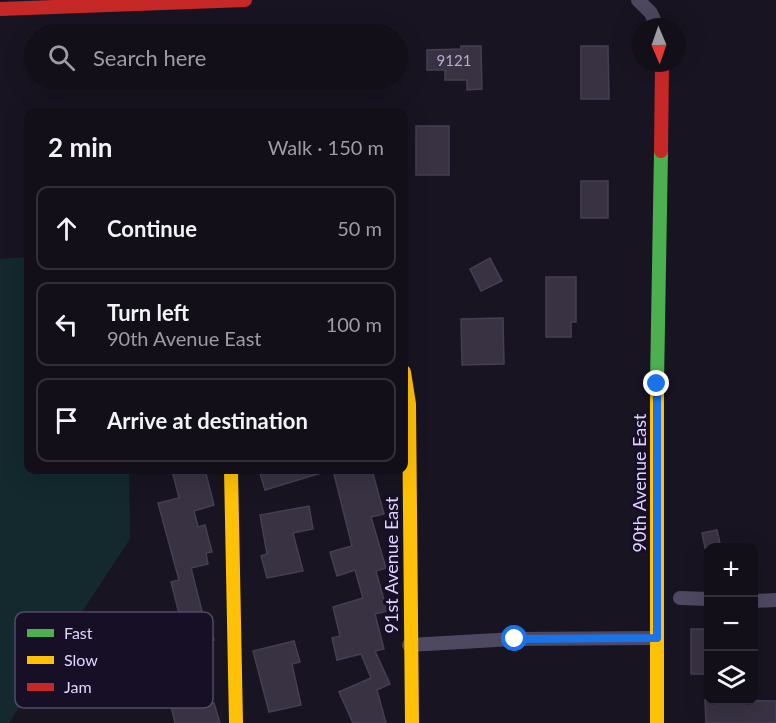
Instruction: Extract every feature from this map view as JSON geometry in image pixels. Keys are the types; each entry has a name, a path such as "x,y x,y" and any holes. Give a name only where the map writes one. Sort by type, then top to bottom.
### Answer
{"street":[{"path":"0,9 245,0"},
{"path":"643,4 652,18"},
{"name":"90th Avenue East","path":"657,723 662,72"},
{"name":"91st Avenue East","path":"408,398 409,645 412,723"},
{"path":"231,474 236,723"},
{"path":"680,598 704,599"},
{"path":"758,601 776,600"},
{"path":"409,645 515,639 657,638"}],"green space":[{"path":"24,257 24,474 129,474 130,539 82,612 15,612 15,708 19,708 9,723 0,723 0,259"}],"building":[{"path":"461,46 481,46 482,89 467,90 467,80 445,80 445,70 427,70 427,50 461,49"},
{"path":"581,46 608,46 609,99 581,99"},
{"path":"416,126 449,126 449,175 416,175"},
{"path":"581,181 608,181 608,218 581,218"},
{"path":"490,258 502,281 481,291 470,269"},
{"path":"546,277 576,277 576,322 571,322 571,337 546,337"},
{"path":"503,318 504,364 462,365 461,319"},
{"path":"173,474 206,474 214,505 194,511 198,527 205,525 212,552 206,553 208,564 191,568 202,612 179,612 171,582 179,580 158,503 179,498"},
{"path":"260,474 318,474 265,490"},
{"path":"334,474 373,474 384,514 371,517 386,568 376,571 387,611 375,614 384,649 375,651 390,684 377,690 386,723 353,723 339,692 371,678 361,654 337,660 332,638 340,636 333,607 363,598 355,570 337,576 330,552 352,546"},
{"path":"309,506 313,529 293,533 303,571 267,578 261,556 267,554 260,515"},
{"path":"717,530 720,543 704,543 702,533"},
{"path":"691,629 704,629 704,674 691,674"},
{"path":"294,641 300,662 292,664 301,705 269,712 253,651"},
{"path":"758,701 776,701 776,723 706,723 705,705 758,705"},
{"path":"214,703 220,723 175,723 172,708 213,708"}],"traffic: fast":[{"path":"657,383 661,151"}],"traffic: slow":[{"path":"657,383 657,723"},
{"path":"408,398 412,723"},
{"path":"231,474 236,723"}],"traffic: jam":[{"path":"0,9 245,0"},
{"path":"661,151 662,72"}],"route":[{"path":"515,639 657,638 657,384"}]}
